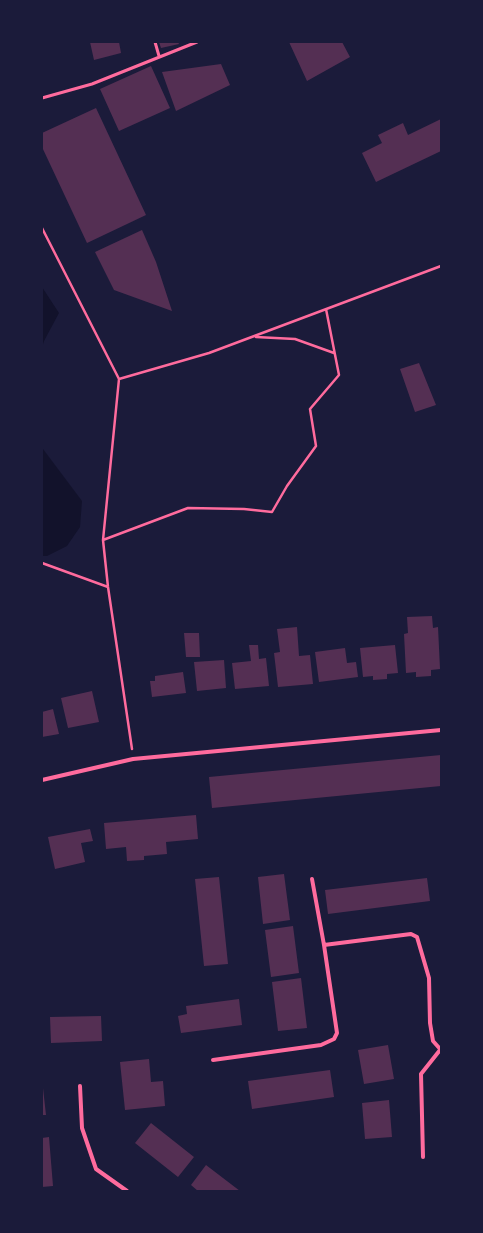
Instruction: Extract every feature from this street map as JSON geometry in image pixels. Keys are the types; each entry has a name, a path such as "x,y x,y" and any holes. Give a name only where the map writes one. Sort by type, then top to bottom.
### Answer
{"street":[{"path":"42,780 133,760 441,730"},
{"path":"212,1060 321,1045 334,1039 337,1033 324,945 312,879"},
{"path":"324,945 411,934 417,938 429,978 430,1023 433,1040 441,1050 421,1074 423,1157"},
{"path":"80,1086 82,1128 96,1169 127,1191"}],"lane":[{"path":"155,42 159,56"},
{"path":"42,98 92,84 197,42"}],"path":[{"path":"42,228 119,379 104,540 108,586 133,760"},
{"path":"119,379 209,353 441,266"},
{"path":"104,540 188,508 244,509 272,512 287,486 316,446 310,409 339,375 326,309"},
{"path":"253,336 295,339 334,353"},
{"path":"42,563 108,586"}],"shaded area":[{"path":"42,287 59,313 44,341 42,348"},
{"path":"42,444 43,449 82,501 80,527 67,546 47,556 42,556"}],"building":[{"path":"90,42 119,42 121,53 94,60"},
{"path":"159,42 178,42 179,44 161,48"},
{"path":"289,42 342,42 350,57 307,81"},
{"path":"221,64 230,85 176,111 162,72"},
{"path":"151,66 170,108 119,131 100,89"},
{"path":"96,108 146,215 87,243 42,147 42,133"},
{"path":"441,119 441,151 376,182 362,153 382,143 378,135 403,123 408,135"},
{"path":"142,230 156,262 172,311 114,290 95,252"},
{"path":"419,363 436,405 415,412 400,369"},
{"path":"432,616 433,628 438,627 440,669 431,670 431,676 416,677 416,672 406,673 404,634 408,633 407,617"},
{"path":"297,627 299,656 310,655 313,684 278,687 274,653 280,652 277,629"},
{"path":"184,633 199,633 200,657 186,657"},
{"path":"249,645 258,645 259,659 266,658 269,686 235,689 232,663 251,661"},
{"path":"395,645 398,673 387,674 387,679 373,680 373,676 363,677 360,648"},
{"path":"345,648 347,663 356,662 358,677 319,682 315,652"},
{"path":"224,660 226,688 197,691 194,662"},
{"path":"183,672 186,693 152,697 150,681 155,681 155,676"},
{"path":"92,691 99,722 68,728 61,698"},
{"path":"53,709 59,734 42,737 42,712"},
{"path":"441,755 441,786 212,808 209,777"},
{"path":"196,815 198,839 166,842 167,854 144,856 144,860 127,861 126,847 106,849 104,823"},
{"path":"90,829 93,841 81,843 85,862 55,869 48,837"},
{"path":"284,874 290,920 263,924 258,877"},
{"path":"219,877 228,964 204,966 195,879"},
{"path":"427,878 430,901 328,914 325,890"},
{"path":"293,926 299,973 271,977 265,930"},
{"path":"301,978 307,1028 278,1031 272,982"},
{"path":"239,999 242,1025 181,1033 178,1016 187,1014 186,1006"},
{"path":"101,1016 102,1041 51,1043 50,1017"},
{"path":"388,1045 394,1079 364,1084 358,1050"},
{"path":"149,1059 151,1082 163,1081 165,1106 125,1110 120,1062"},
{"path":"330,1070 334,1097 252,1109 248,1081"},
{"path":"43,1088 46,1115 42,1115"},
{"path":"389,1100 392,1137 365,1139 362,1103"},
{"path":"151,1123 194,1157 178,1177 135,1143"},
{"path":"49,1137 53,1186 42,1187 42,1138"},
{"path":"206,1165 240,1191 198,1191 191,1185"}]}
